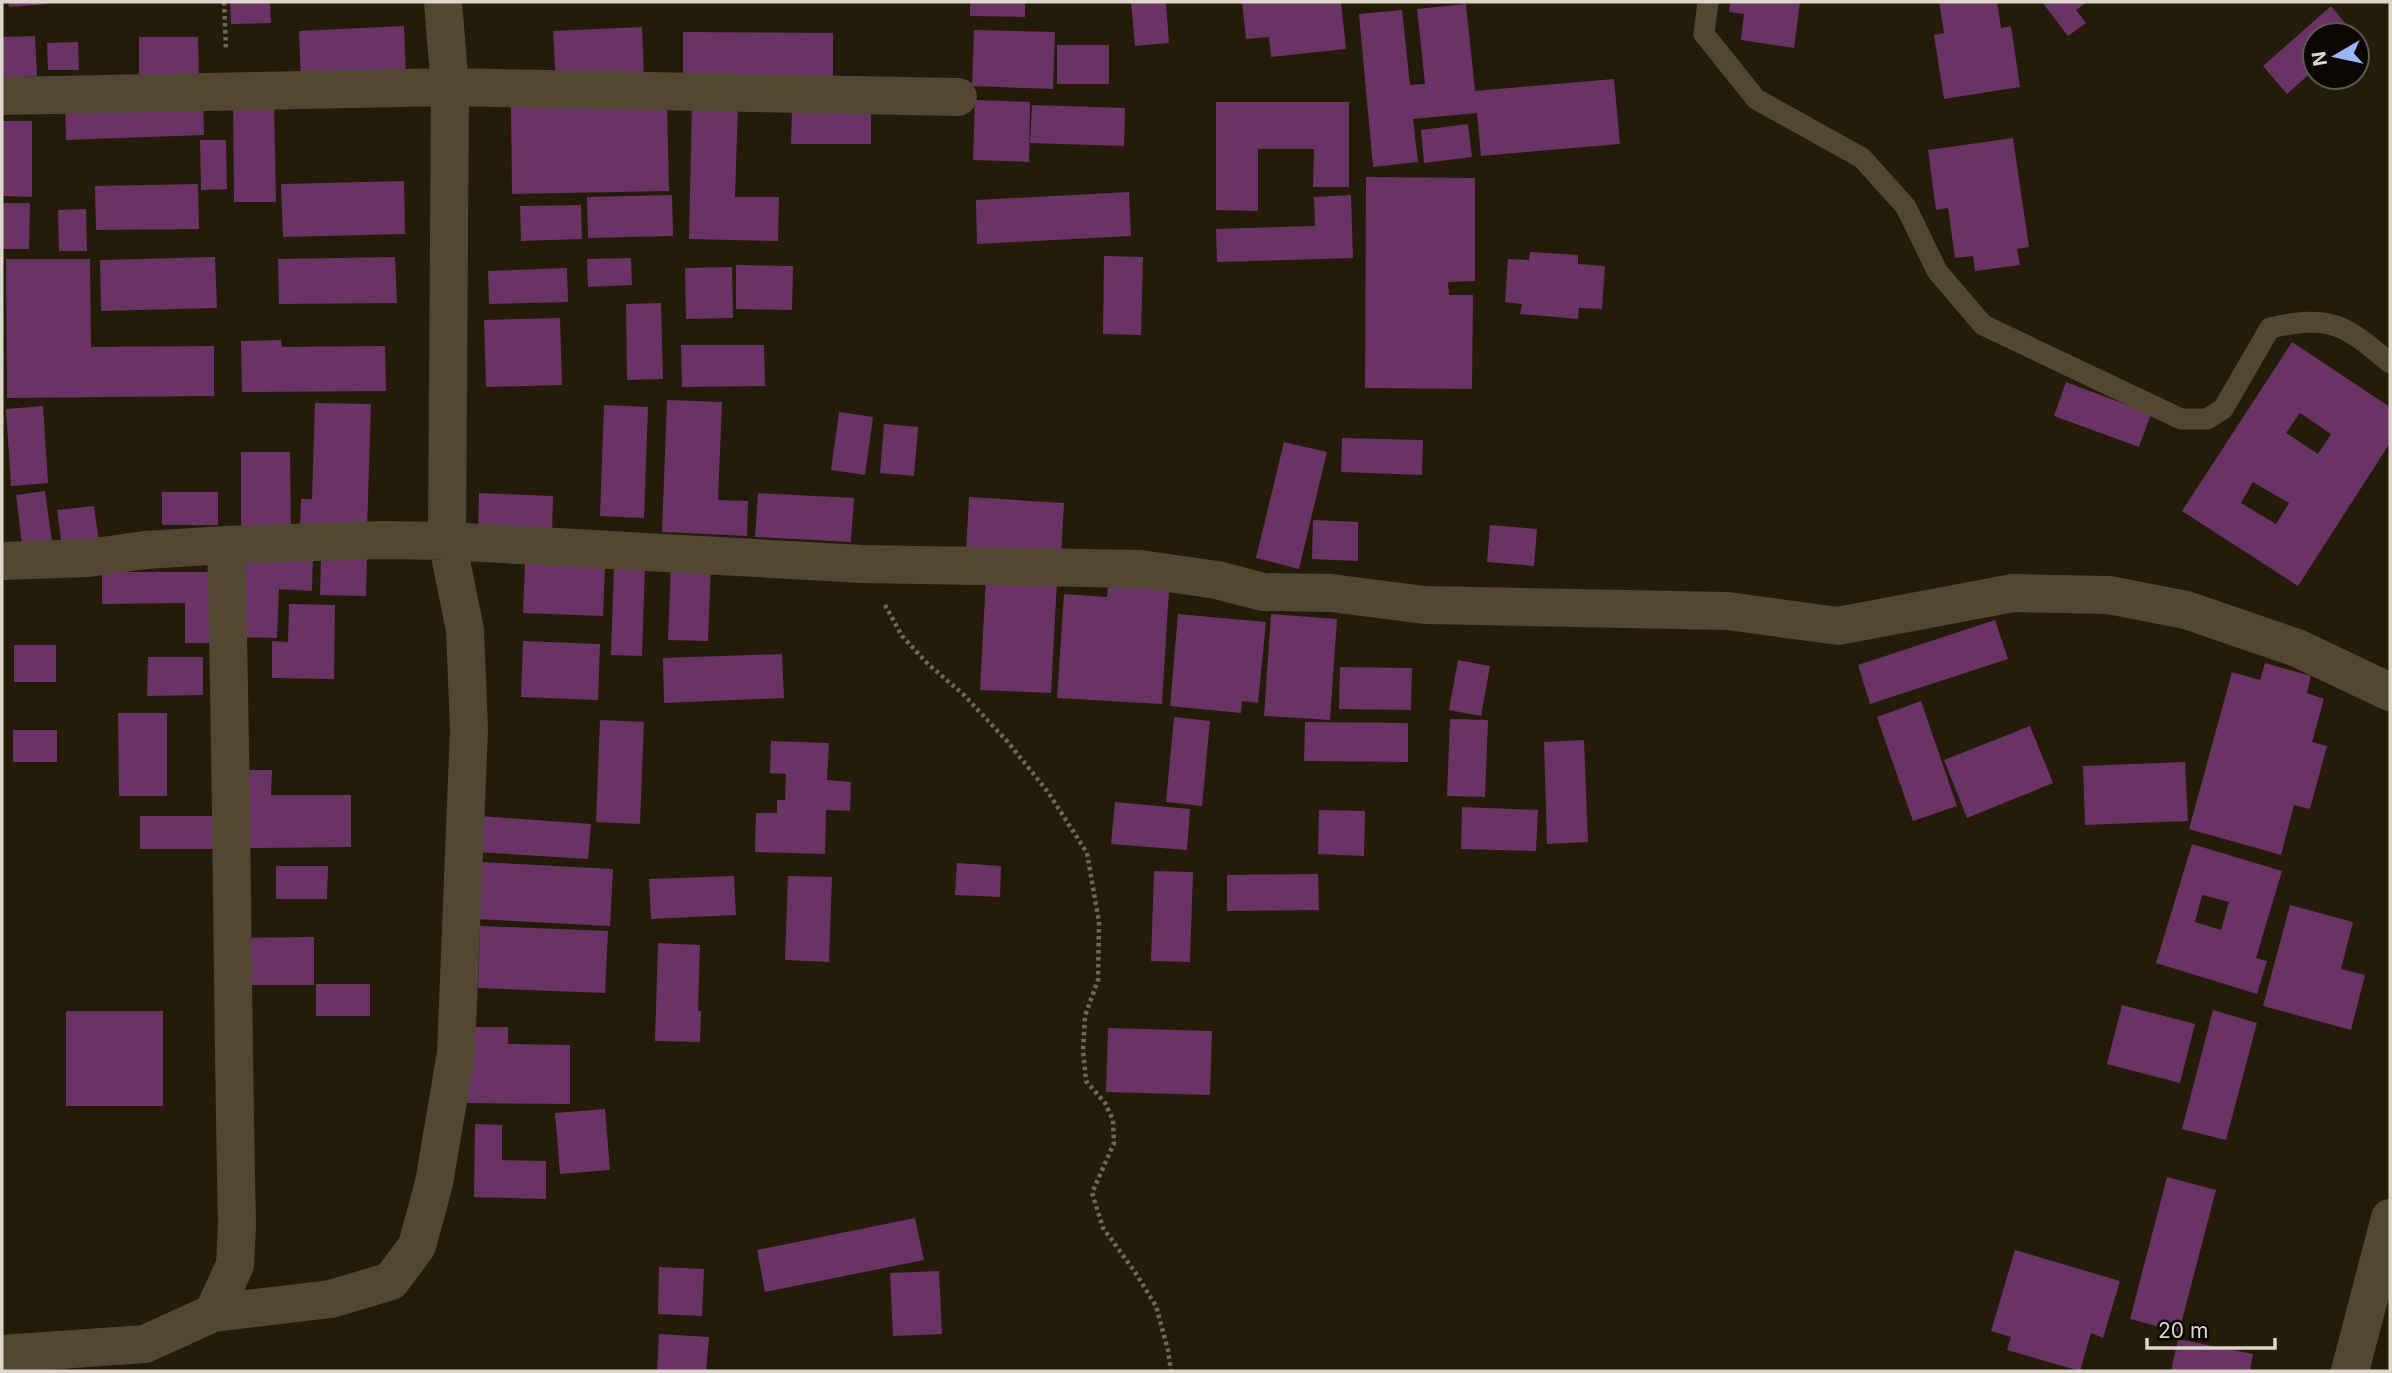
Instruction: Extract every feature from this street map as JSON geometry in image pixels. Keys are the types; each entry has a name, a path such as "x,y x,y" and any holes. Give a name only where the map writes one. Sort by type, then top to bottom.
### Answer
{"street":[{"path":"2,1354 145,1344 213,1313 331,1299 391,1282 417,1247 433,1184 456,1054 469,729 464,630 447,541 450,87 443,2"},
{"path":"2,96 450,87 958,97"},
{"path":"2,562 88,558 145,550 226,545 447,541 862,564 1140,569 1217,580 1262,592 1331,593 1425,605 1728,611 1838,626 2013,593 2109,595 2198,614 2297,648 2390,692"},
{"path":"213,1313 234,1265 237,1225 226,545"},
{"path":"2350,1371 2390,1218"}],"lane":[{"path":"1708,2 1704,34 1756,99 1862,158 1906,207 1937,271 1983,325 2181,419 2207,419 2223,409 2270,328 2299,321 2328,323 2354,332 2390,363"}],"path":[{"path":"862,564 902,636 928,664 963,694 1007,741 1048,792 1087,853 1099,922 1098,980 1085,1016 1083,1050 1086,1081 1105,1103 1113,1120 1114,1143 1092,1193 1103,1228 1156,1306 1171,1371"}],"building":[{"path":"8,2 48,2 48,4 9,7"},
{"path":"230,2 270,2 271,23 231,24"},
{"path":"970,2 1025,2 1025,17 970,16"},
{"path":"1131,2 1166,2 1169,43 1135,46"},
{"path":"1242,2 1341,2 1346,49 1271,57 1269,37 1246,39"},
{"path":"1730,2 1800,2 1794,48 1741,40 1744,14 1729,12"},
{"path":"1939,2 1997,2 2001,28 2011,26 2020,87 1944,99 1934,35 1944,33"},
{"path":"2042,2 2087,2 2076,10 2086,23 2068,36"},
{"path":"1466,4 1475,91 1614,79 1620,144 1481,156 1477,113 1413,119 1418,162 1373,167 1359,14 1402,10 1410,85 1425,84 1417,9"},
{"path":"2331,6 2343,21 2314,21"},
{"path":"404,26 406,78 301,83 299,31"},
{"path":"642,27 644,77 556,81 553,31"},
{"path":"974,30 1055,32 1053,89 972,86"},
{"path":"683,32 833,33 833,83 683,77"},
{"path":"2301,32 2301,82 2287,94 2263,66"},
{"path":"35,36 37,76 2,78 2,37"},
{"path":"139,37 198,37 199,79 139,80"},
{"path":"78,42 79,70 48,70 47,43"},
{"path":"1057,45 1109,45 1109,84 1057,84"},
{"path":"203,98 204,135 66,140 65,103"},
{"path":"975,100 1030,102 1029,162 973,160"},
{"path":"233,101 274,101 276,202 234,202"},
{"path":"1216,102 1349,102 1349,187 1313,187 1314,149 1258,149 1258,211 1216,210"},
{"path":"667,103 669,191 512,194 511,106"},
{"path":"692,103 738,104 735,197 779,197 778,241 689,239"},
{"path":"1032,105 1125,108 1124,146 1030,143"},
{"path":"792,110 871,110 871,144 791,144"},
{"path":"2,121 32,121 32,197 2,196"},
{"path":"1468,124 1472,157 1424,163 1421,130"},
{"path":"2013,138 2029,247 2017,249 2020,265 1975,271 1973,256 1955,258 1948,208 1936,210 1928,150"},
{"path":"200,140 226,140 227,189 201,190"},
{"path":"1366,177 1475,178 1475,281 1448,282 1449,295 1473,295 1472,389 1365,388"},
{"path":"404,181 405,234 283,237 281,184"},
{"path":"198,184 199,229 96,230 95,186"},
{"path":"1129,192 1131,236 977,244 976,200"},
{"path":"672,195 673,236 588,238 587,197"},
{"path":"1351,195 1353,258 1217,262 1216,229 1315,226 1314,197"},
{"path":"2,203 30,203 29,249 2,249"},
{"path":"581,205 582,239 521,241 520,206"},
{"path":"86,209 87,251 59,251 58,210"},
{"path":"1530,252 1578,255 1578,264 1605,266 1602,309 1579,308 1578,319 1520,314 1522,304 1505,302 1508,259 1529,260"},
{"path":"1104,256 1143,257 1141,335 1103,334"},
{"path":"215,257 217,308 101,311 100,260"},
{"path":"395,257 397,303 279,304 278,259"},
{"path":"631,258 632,285 588,287 587,259"},
{"path":"6,259 90,259 91,347 214,346 214,396 7,398"},
{"path":"736,265 793,266 792,310 736,309"},
{"path":"732,267 733,318 686,319 685,268"},
{"path":"567,268 568,302 489,304 488,271"},
{"path":"661,303 663,379 627,380 626,304"},
{"path":"560,318 562,385 486,387 484,320"},
{"path":"281,340 282,347 385,346 386,391 242,392 241,341"},
{"path":"2292,342 2390,407 2390,443 2298,586 2182,511","holes":["2300,413 2331,434 2318,454 2286,433","2253,482 2289,503 2276,524 2241,503"]},
{"path":"681,345 764,345 765,386 682,387"},
{"path":"2066,382 2151,414 2139,447 2054,416"},
{"path":"667,400 722,402 718,500 748,501 747,536 662,532"},
{"path":"315,403 371,404 367,530 300,528 301,499 312,499"},
{"path":"604,405 648,407 644,518 600,516"},
{"path":"43,406 48,483 11,486 6,409"},
{"path":"839,412 873,417 865,475 831,470"},
{"path":"884,424 918,427 914,476 880,473"},
{"path":"1342,438 1423,440 1422,475 1341,472"},
{"path":"1284,442 1327,452 1299,569 1256,558"},
{"path":"241,452 290,452 291,531 241,531"},
{"path":"45,491 53,549 23,553 16,495"},
{"path":"162,492 218,492 218,525 162,525"},
{"path":"479,493 553,496 552,537 478,534"},
{"path":"758,493 854,498 851,542 755,537"},
{"path":"969,497 1064,503 1061,557 966,551"},
{"path":"94,506 99,542 62,547 57,510"},
{"path":"1313,520 1358,522 1358,561 1312,559"},
{"path":"1490,525 1537,529 1534,566 1487,562"},
{"path":"246,550 313,553 312,591 279,589 277,638 243,637"},
{"path":"321,556 367,557 366,596 320,595"},
{"path":"525,563 605,566 603,616 523,613"},
{"path":"671,564 711,565 708,641 668,640"},
{"path":"614,565 645,566 642,656 611,655"},
{"path":"102,572 217,572 217,643 185,643 185,603 102,604"},
{"path":"986,577 1057,581 1051,693 980,690"},
{"path":"1108,586 1169,590 1162,704 1057,698 1064,594 1107,597"},
{"path":"289,604 335,605 334,679 272,678 272,641 288,642"},
{"path":"1178,614 1266,622 1258,703 1242,701 1241,713 1170,706"},
{"path":"1271,614 1337,619 1330,720 1264,716"},
{"path":"1995,620 2008,659 1870,704 1858,665"},
{"path":"523,641 600,644 598,700 521,697"},
{"path":"14,645 56,645 56,682 14,682"},
{"path":"782,654 784,698 664,703 663,658"},
{"path":"148,657 203,657 203,695 147,696"},
{"path":"1458,660 1490,666 1481,716 1449,710"},
{"path":"2265,663 2311,676 2307,693 2324,699 2312,742 2327,746 2310,809 2294,805 2281,855 2189,829 2232,672 2260,680"},
{"path":"1340,667 1412,668 1411,710 1339,709"},
{"path":"1921,701 1957,806 1913,821 1877,717"},
{"path":"118,713 167,713 167,796 119,796"},
{"path":"1174,717 1210,721 1202,806 1166,802"},
{"path":"1450,719 1488,720 1485,797 1447,796"},
{"path":"600,720 644,722 640,824 596,822"},
{"path":"1305,722 1408,723 1408,762 1304,761"},
{"path":"2030,726 2053,783 1967,818 1944,760"},
{"path":"13,730 57,730 57,762 13,762"},
{"path":"1584,740 1588,842 1547,844 1544,742"},
{"path":"771,741 829,743 827,780 851,782 850,811 826,810 825,854 755,852 756,813 777,813 777,800 785,800 786,774 770,773"},
{"path":"2185,762 2188,821 2085,825 2083,766"},
{"path":"247,770 272,770 271,795 351,795 351,847 247,848"},
{"path":"1115,802 1190,809 1187,850 1111,844"},
{"path":"1462,807 1538,810 1536,851 1461,849"},
{"path":"1319,810 1365,811 1364,856 1318,854"},
{"path":"140,816 213,816 213,849 140,849"},
{"path":"480,816 591,824 588,859 477,852"},
{"path":"2192,844 2282,871 2256,958 2267,961 2257,994 2156,963","holes":["2202,895 2229,902 2221,930 2195,922"]},
{"path":"479,862 613,869 610,926 476,919"},
{"path":"957,863 1001,866 1000,897 955,895"},
{"path":"276,866 328,866 327,899 276,899"},
{"path":"1154,871 1193,872 1190,962 1151,961"},
{"path":"1318,874 1319,910 1227,911 1227,875"},
{"path":"734,876 736,915 651,919 649,879"},
{"path":"788,876 832,877 829,962 785,960"},
{"path":"2290,905 2353,922 2341,969 2365,975 2351,1030 2263,1006"},
{"path":"480,926 608,931 605,993 478,988"},
{"path":"314,937 314,985 238,985 238,938"},
{"path":"658,943 700,945 700,1042 655,1041"},
{"path":"316,984 370,984 370,1016 316,1016"},
{"path":"2122,1005 2195,1024 2180,1083 2107,1064"},
{"path":"2213,1010 2257,1023 2226,1140 2182,1129"},
{"path":"66,1011 163,1011 163,1106 66,1106"},
{"path":"466,1027 508,1027 508,1044 570,1045 570,1104 466,1103"},
{"path":"1108,1028 1212,1031 1210,1095 1106,1092"},
{"path":"605,1109 610,1170 560,1174 555,1113"},
{"path":"475,1124 502,1125 502,1160 546,1161 546,1199 474,1197"},
{"path":"2167,1177 2216,1190 2179,1332 2130,1319"},
{"path":"915,1218 924,1260 765,1292 757,1250"},
{"path":"2015,1250 2120,1281 2103,1338 2091,1333 2080,1371 2007,1350 2011,1337 1991,1331"},
{"path":"659,1267 704,1269 702,1316 658,1314"},
{"path":"939,1271 942,1334 893,1336 890,1273"},
{"path":"659,1334 709,1337 706,1371 657,1371"},
{"path":"2178,1339 2253,1354 2250,1371 2171,1371"}]}
